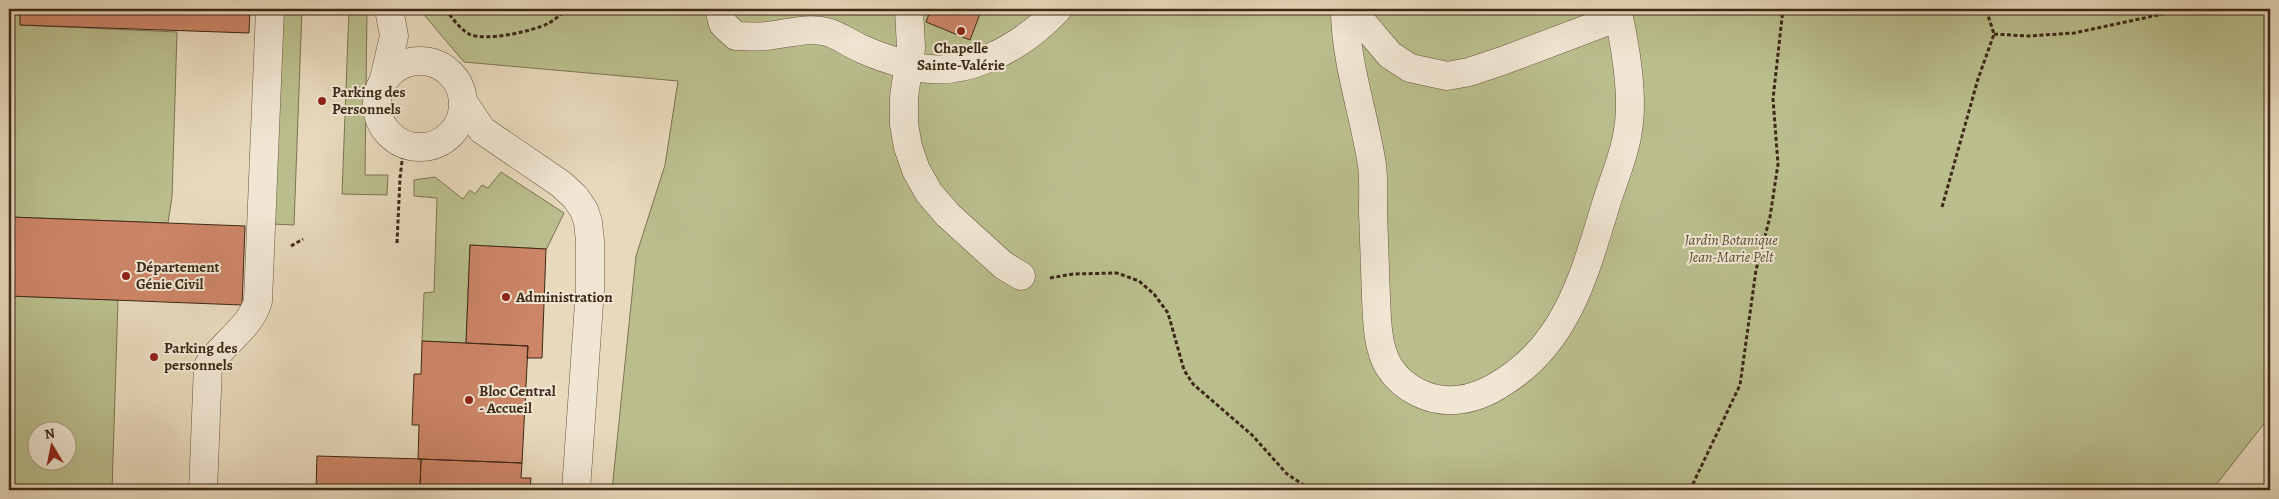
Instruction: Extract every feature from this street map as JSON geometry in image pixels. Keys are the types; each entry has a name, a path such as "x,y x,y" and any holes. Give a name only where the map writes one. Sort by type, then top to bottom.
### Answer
{"lane":[{"path":"203,490 208,366 216,353 255,313 258,302 270,9"},
{"path":"389,9 394,36 378,97 380,118 383,125 392,136 404,144 418,147 432,146 445,140 482,130"},
{"path":"720,9 723,24 736,36 766,36 803,30 828,32 863,49 907,66 942,70 973,65 1000,54 1025,37 1058,9"},
{"path":"909,9 911,48 907,66 904,124 908,146 916,170 929,193 948,215 1003,265 1021,276"},
{"path":"1345,9 1345,29 1372,168 1376,313 1381,349 1390,368 1408,386 1425,397 1450,400 1471,399 1493,389 1522,371 1544,349 1570,309 1601,220 1628,131 1630,94 1618,13 1502,61 1469,72 1447,76 1410,68 1390,55 1351,9"},
{"path":"394,36 431,62 444,68 454,78 461,90 464,103 482,130 562,184 575,197 584,210 588,222 590,241 590,289 576,490"},
{"path":"383,83 392,72 404,64 418,61 431,62"},
{"path":"445,140 455,130 461,117 464,103"}],"path":[{"path":"446,9 455,23 471,35 493,36 519,33 549,23 568,9"},
{"path":"1690,490 1740,385 1756,270 1770,216 1778,164 1773,99 1783,9"},
{"path":"1942,207 1978,79 1994,34 1986,9"},
{"path":"1994,34 2028,36 2074,34 2186,9"},
{"path":"397,243 400,178 404,144"},
{"path":"293,246 303,239"},
{"path":"1021,276 1034,280 1073,274 1117,272 1139,281 1154,294 1168,313 1184,370 1193,384 1252,435 1288,474 1311,490"}],"green space":[{"path":"9,9 20,9 20,25 177,32 172,197 168,223 11,217 9,249"},
{"path":"279,9 302,9 294,225 271,224"},
{"path":"349,9 367,9 365,175 388,175 387,195 342,194"},
{"name":"Jardin Botanique Jean-Marie Pelt","path":"419,9 2270,9 2270,416 2212,490 612,490 636,256 665,165 678,81 464,62"},
{"path":"501,172 564,213 546,250 470,245 466,343 422,341 424,293 434,292 437,198 414,196 414,180 435,177 463,199 470,190 475,194 482,185 488,188"},
{"path":"9,296 118,300 112,490 9,490"}],"building":[{"path":"20,9 250,9 249,33 20,25"},
{"name":"Chapelle Sainte-Valérie","path":"931,9 976,9 981,11 970,40 926,22"},
{"name":"Département Génie Civil","path":"11,217 245,226 242,305 9,296"},
{"name":"Administration","path":"470,245 546,249 542,358 527,358 528,346 466,343"},
{"name":"Bloc Central - Accueil","path":"422,341 528,346 522,463 418,459 419,425 412,425 414,374 421,374"},
{"path":"317,456 421,459 420,490 316,490"},
{"path":"421,459 522,463 521,478 531,478 530,490 420,490"}],"place":[{"name":"Chapelle Sainte-Valérie","path":"961,31"},
{"name":"Parking des Personnels","path":"322,101"},
{"name":"Département Génie Civil","path":"126,276"},
{"name":"Administration","path":"506,297"},
{"name":"Parking des personnels","path":"154,357"},
{"name":"Bloc Central - Accueil","path":"469,400"}]}
